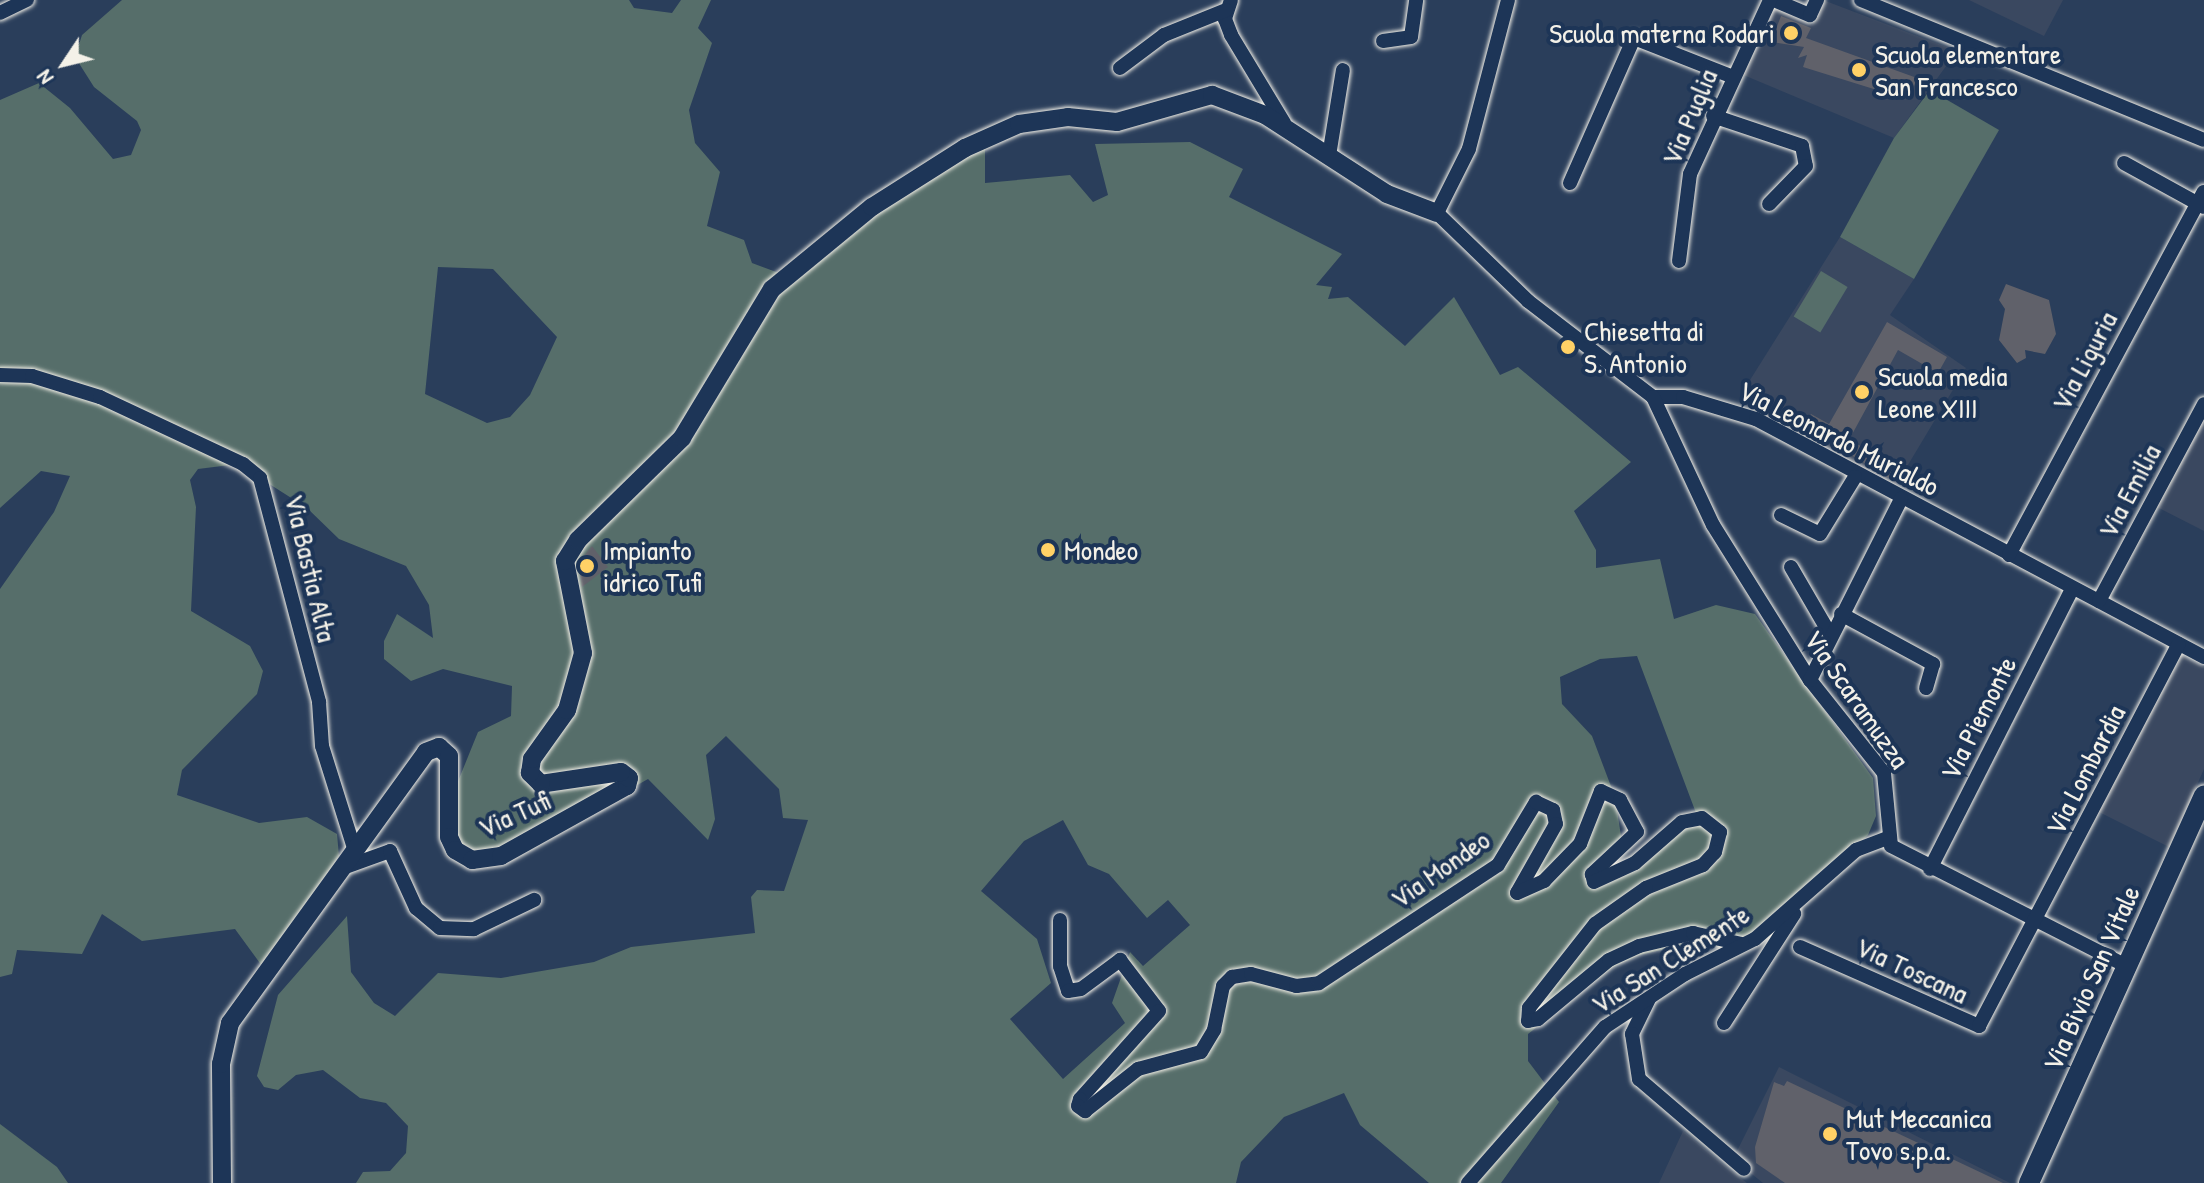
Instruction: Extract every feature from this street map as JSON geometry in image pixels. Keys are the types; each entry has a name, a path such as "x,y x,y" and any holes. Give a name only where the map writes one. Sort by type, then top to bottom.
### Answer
{"main road":[{"name":"Via Bivio San Vitale","path":"2029,1183 2204,796"}],"street":[{"path":"0,13 27,0"},
{"path":"1383,41 1411,37 1416,0"},
{"path":"1120,68 1164,35 1228,5 1231,35 1290,129 1387,194 1437,213 1469,149 1508,0"},
{"path":"1772,0 1810,15 1817,0"},
{"name":"Via Puglia","path":"1679,261 1690,174 1713,116 1772,0"},
{"path":"1861,0 2204,140"},
{"path":"1570,183 1634,38 1733,77"},
{"path":"1329,156 1343,70"},
{"name":"Via Tufi","path":"222,1183 227,1032 247,995 435,746 449,756 451,844 472,860 501,856 627,786 629,778 621,772 541,784 530,773 574,690 582,635 563,568 570,548 682,438 772,289 872,207 965,148 1019,124 1125,120 1201,96 1228,99 1290,129"},
{"path":"1713,116 1802,146 1806,166 1769,204"},
{"path":"2124,163 2202,201"},
{"name":"Via Liguria","path":"2009,555 2202,201"},
{"name":"Via Leonardo Murialdo","path":"1437,213 1528,301 1653,397 1734,409 1855,477 2204,657"},
{"name":"Via Bastia Alta","path":"0,375 32,376 100,397 243,464 260,478 319,702 322,746 355,851"},
{"name":"Via Scaramuzza","path":"1653,397 1713,525 1810,680 1884,773 1890,801 1887,838"},
{"name":"Via Emilia","path":"2099,601 2204,404"},
{"path":"1781,515 1820,534 1855,477"},
{"path":"1810,680 1830,634 1901,499"},
{"path":"1791,567 1830,634"},
{"name":"Via Piemonte","path":"1930,869 2072,589"},
{"path":"1841,614 1933,664 1926,688"},
{"name":"Via Lombardia","path":"2037,919 2179,644"},
{"name":"Via Mondeo","path":"1060,920 1060,966 1068,991 1077,991 1120,960 1159,1011 1080,1099 1085,1111 1138,1069 1201,1052 1214,1030 1223,986 1232,977 1251,974 1301,987 1319,983 1489,871 1508,857 1536,802 1553,810 1556,824 1517,893 1544,881 1580,844 1594,798 1603,790 1620,800 1637,832 1592,874 1594,882 1635,863 1682,822 1702,818 1720,832 1715,852 1703,865 1646,888 1595,924 1529,1008 1528,1021 1538,1019 1609,960 1639,946 1693,933 1742,944"},
{"path":"1887,838 1896,851 2127,966"},
{"name":"Via San Clemente","path":"1468,1183 1582,1049 1649,998 1799,907 1856,850 1887,838"},
{"path":"343,868 390,851 416,908 440,928 474,929 534,900"},
{"path":"1724,1023 1799,907"},
{"name":"Via Toscana","path":"1800,947 1976,1028 2037,919"},
{"path":"1649,998 1632,1034 1634,1070 1660,1103 1744,1169"}],"shaded area":[{"path":"1823,0 1957,51 1894,138 1741,74 1770,6 1812,25"},
{"path":"1969,0 2063,0 2044,36"},
{"path":"1840,237 1914,279 1890,315 1966,368 1890,495 1766,415 1772,402 1745,388"},
{"path":"2204,410 2204,531 2153,505"},
{"path":"2177,653 2204,667 2204,769 2167,853 2169,847 2095,810"},
{"name":"Mut Meccanica Tovo s.p.a.","path":"1779,1067 2010,1183 1763,1183 1733,1159"},
{"path":"1683,1131 1729,1169 1747,1183 1659,1183"}],"green space":[{"path":"122,0 629,0 634,8 672,13 681,0 711,0 698,28 712,43 689,110 695,143 720,172 707,226 744,240 752,263 779,273 985,146 985,183 1070,175 1093,202 1108,195 1095,144 1190,142 1243,169 1229,197 1342,254 1316,285 1332,287 1328,299 1348,297 1405,346 1454,297 1500,375 1518,367 1631,462 1574,511 1596,550 1596,568 1660,559 1674,619 1716,605 1755,614 1873,778 1876,816 1868,835 1791,912 1722,953 1722,947 1697,942 1639,955 1613,967 1528,1034 1528,1061 1559,1102 1501,1183 1429,1183 1360,1125 1344,1093 1284,1117 1241,1162 1236,1183 356,1183 363,1172 390,1171 406,1153 408,1126 386,1103 360,1098 323,1070 296,1075 278,1090 264,1087 257,1076 278,995 347,916 351,972 374,1003 395,1016 438,973 501,978 594,962 631,947 755,933 751,897 757,890 784,891 808,820 783,818 779,789 726,736 706,755 715,819 708,840 648,779 525,849 466,862 448,806 478,732 511,716 512,686 443,669 411,681 384,659 384,641 397,614 433,638 429,605 406,566 339,539 307,508 238,464 198,469 190,480 196,507 191,611 250,646 263,671 257,694 182,770 177,795 259,823 307,817 337,834 339,856 265,970 235,929 142,941 102,914 82,954 17,950 12,974 0,977 0,589 54,512 70,476 41,471 0,508 0,100 39,83 70,108 113,159 131,155 141,130 137,121 94,87 75,57 82,35","holes":["438,267 493,269 557,337 530,395 510,417 487,423 425,394","1637,656 1696,813 1612,872 1621,836 1615,797 1592,736 1562,704 1560,677 1600,659","1063,820 1088,865 1109,874 1147,918 1168,900 1190,925 1143,966 1130,952 1112,1003 1125,1023 1063,1079 1010,1019 1051,983 1037,939 981,891 1024,841"]},
{"path":"1930,90 1999,130 1914,279 1840,237 1894,138"},
{"path":"1821,271 1848,287 1820,332 1794,316"},
{"path":"0,1124 57,1167 68,1183 0,1183"}],"building":[{"name":"Scuola elementare San Francesco","path":"1781,16 1811,28 1806,38 1917,78 1909,100 1803,67 1807,55 1798,58 1804,47 1771,42"},
{"path":"2006,284 2049,300 2056,334 2045,354 2025,350 2026,358 2017,363 1999,340 2005,309 1999,300"},
{"name":"Scuola media Leone XIII","path":"1887,322 1947,357 1938,373 1898,350 1849,440 1900,466 1893,480 1804,427 1811,414 1829,424"},
{"name":"Impianto idrico Tufi","path":"592,546 608,567 582,587 578,563"},
{"name":"Mut Meccanica Tovo s.p.a.","path":"1787,1081 2003,1183 1785,1183 1756,1163 1755,1147 1774,1082 1784,1086"}],"place":[{"name":"Scuola materna Rodari","path":"1791,33"},
{"name":"Scuola elementare San Francesco","path":"1859,70"},
{"name":"Chiesetta di S. Antonio","path":"1568,347"},
{"name":"Scuola media Leone XIII","path":"1862,392"},
{"name":"Mondeo","path":"1048,550"},
{"name":"Impianto idrico Tufi","path":"587,566"},
{"name":"Mut Meccanica Tovo s.p.a.","path":"1830,1134"}]}
